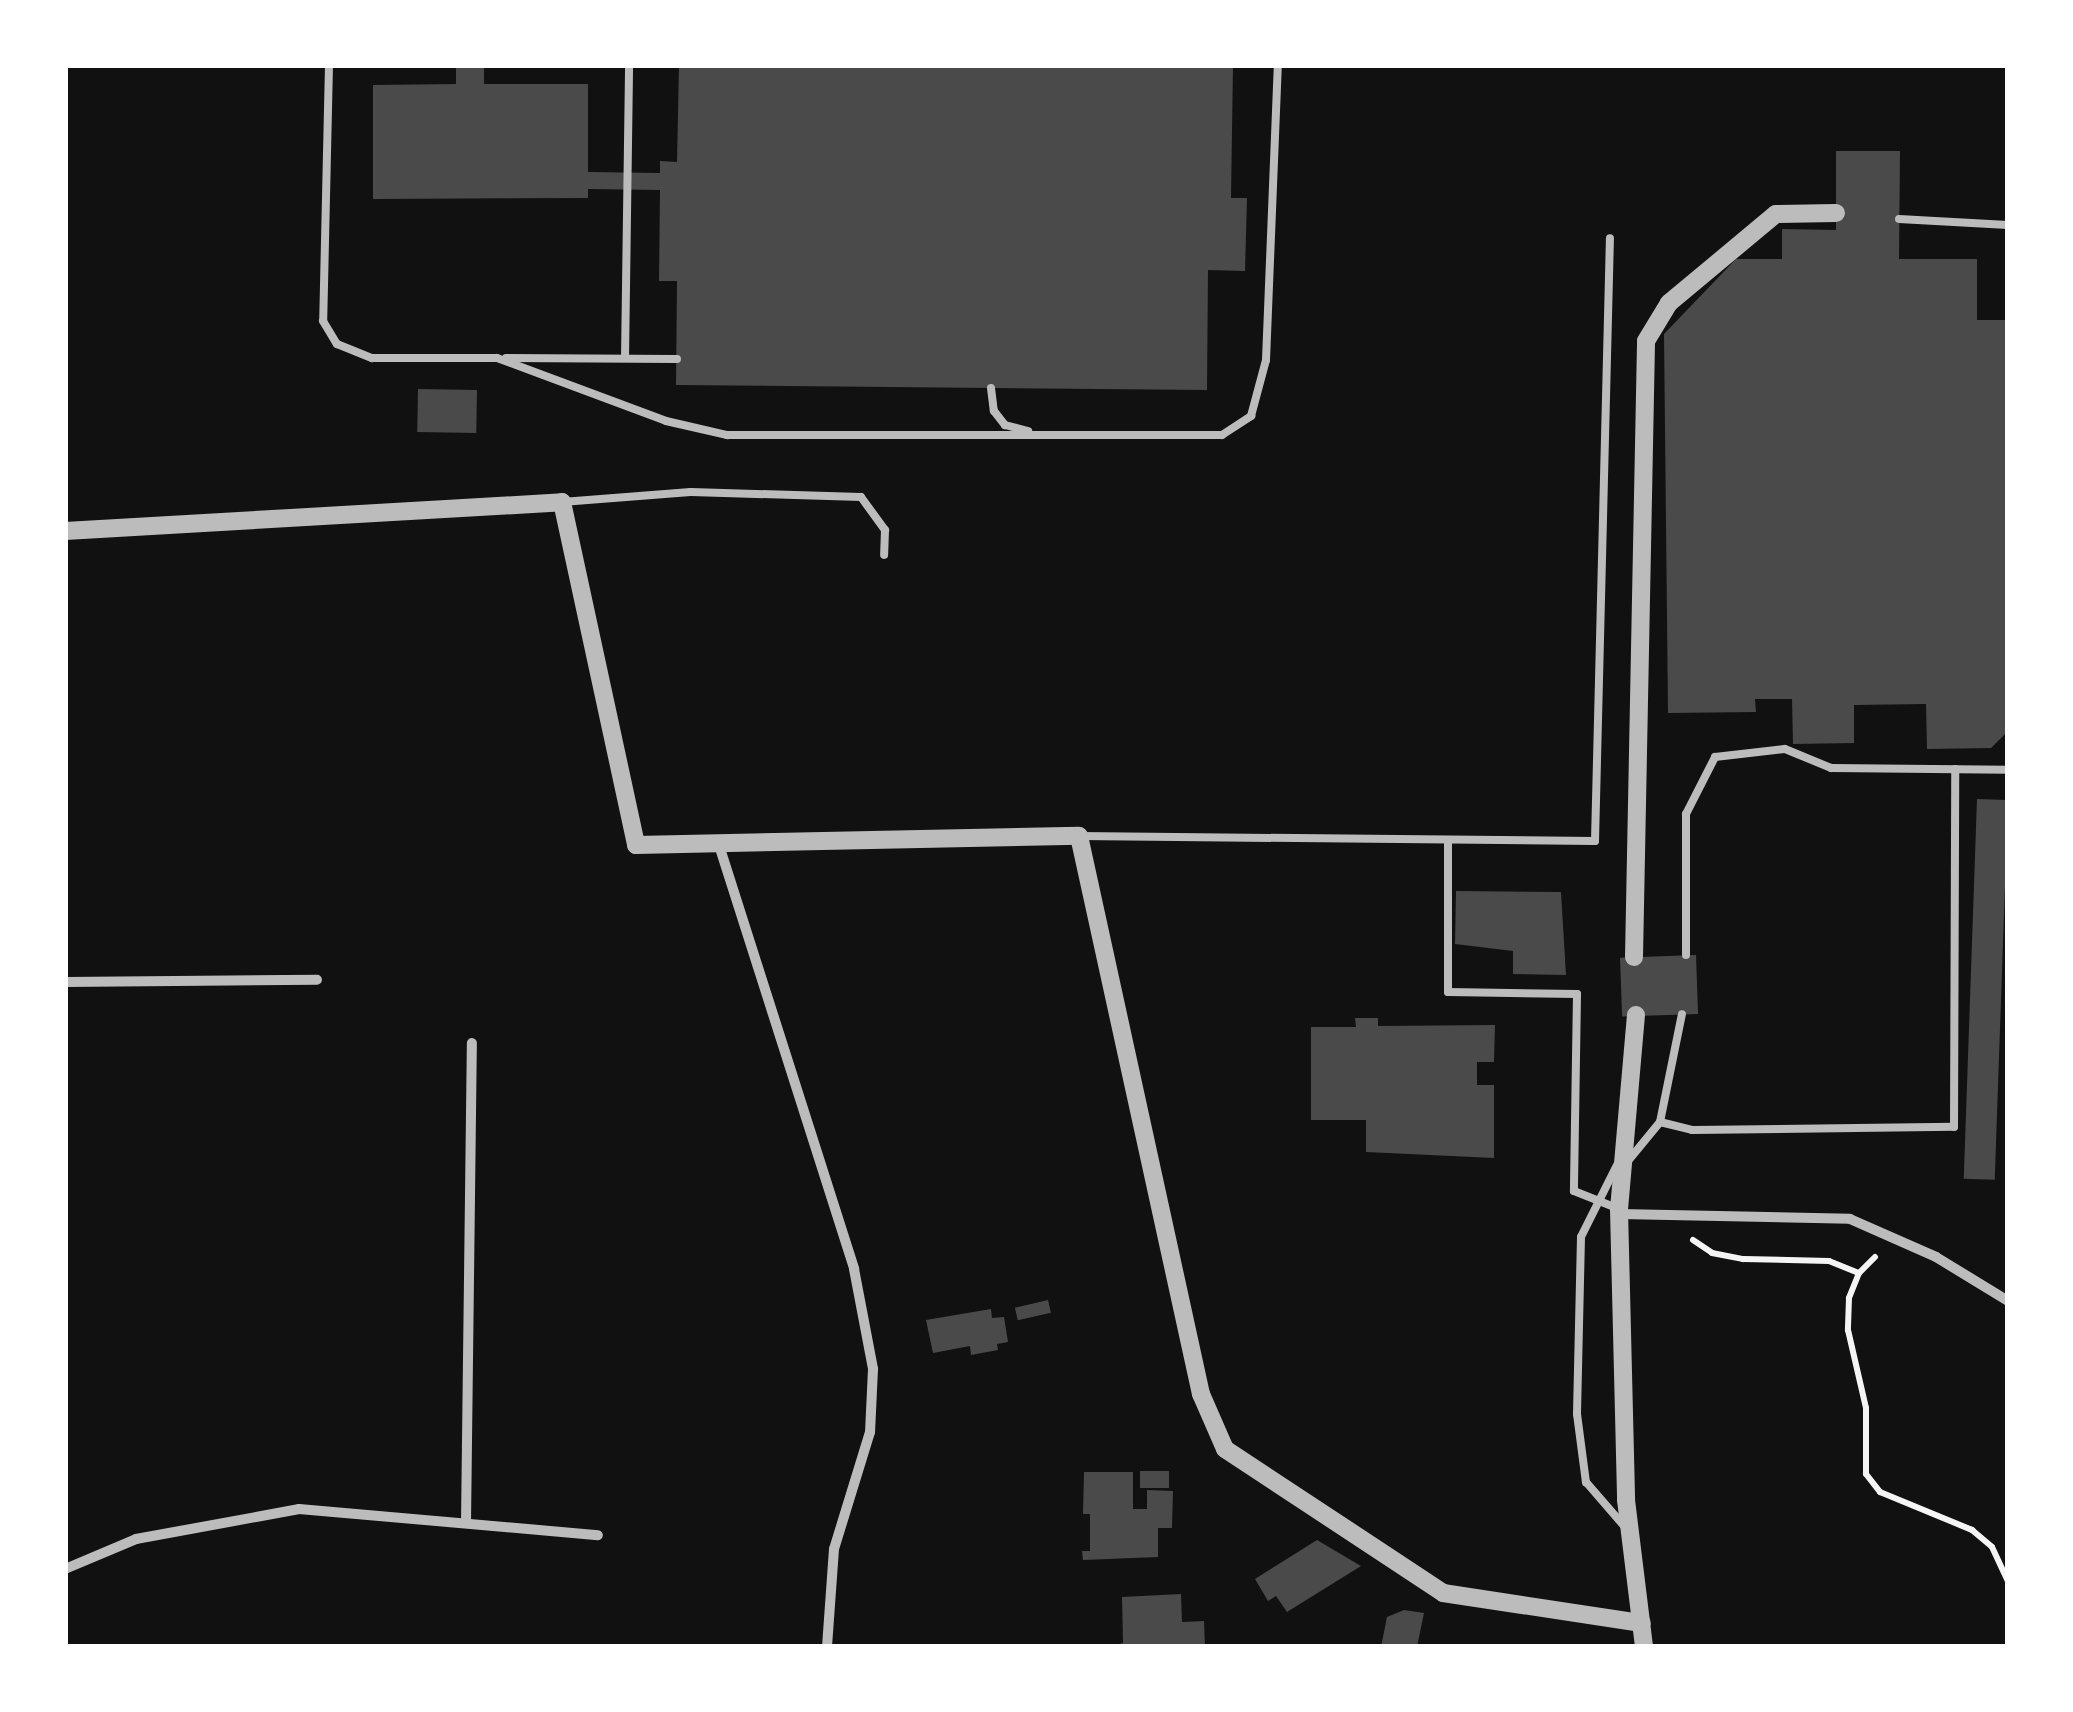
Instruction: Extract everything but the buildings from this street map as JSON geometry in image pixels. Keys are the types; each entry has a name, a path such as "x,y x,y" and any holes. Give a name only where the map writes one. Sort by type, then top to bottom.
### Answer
{"street":[{"path":"1634,956 1646,341 1668,303 1776,214 1836,212"},
{"path":"65,531 562,502 636,845 1079,836 1200,1394 1225,1449 1443,1593 1642,1623"},
{"path":"718,841 854,1268 874,1369 870,1432 834,1549 827,1647"},
{"path":"65,982 316,980"},
{"path":"1636,1015 1620,1165 1620,1212 1628,1530 1644,1647"},
{"path":"466,1523 472,1043"},
{"path":"1620,1212 1850,1220 1894,1238 2008,1302"},
{"path":"65,1569 136,1539 299,1509 598,1535"}],"lane":[{"path":"329,65 324,321 330,333 352,354 372,358 676,359"},
{"path":"625,358 628,65"},
{"path":"498,358 666,420 728,435 1222,434 1251,416 1266,360 1278,65"},
{"path":"1899,219 2008,225"},
{"path":"1079,836 1448,843 1595,841 1610,238"},
{"path":"991,388 994,412 1005,425 1042,434"},
{"path":"562,502 692,492 860,497 885,530 884,554"},
{"path":"1686,955 1686,814 1715,757 1785,749 1831,768 2008,770"},
{"path":"1660,1122 1692,1130 1954,1128 1956,769"},
{"path":"1448,843 1448,992 1578,994 1574,1192 1620,1212"},
{"path":"1628,1530 1586,1482 1576,1414 1580,1237 1594,1200 1660,1122 1682,1014"}],"path":[{"path":"1684,1216 1689,1237 1712,1253 1829,1261 1859,1273"},
{"path":"1894,1238 1859,1273 1849,1298 1848,1330 1866,1408 1866,1474 1880,1492 1972,1530 1992,1547 2008,1581"}]}
